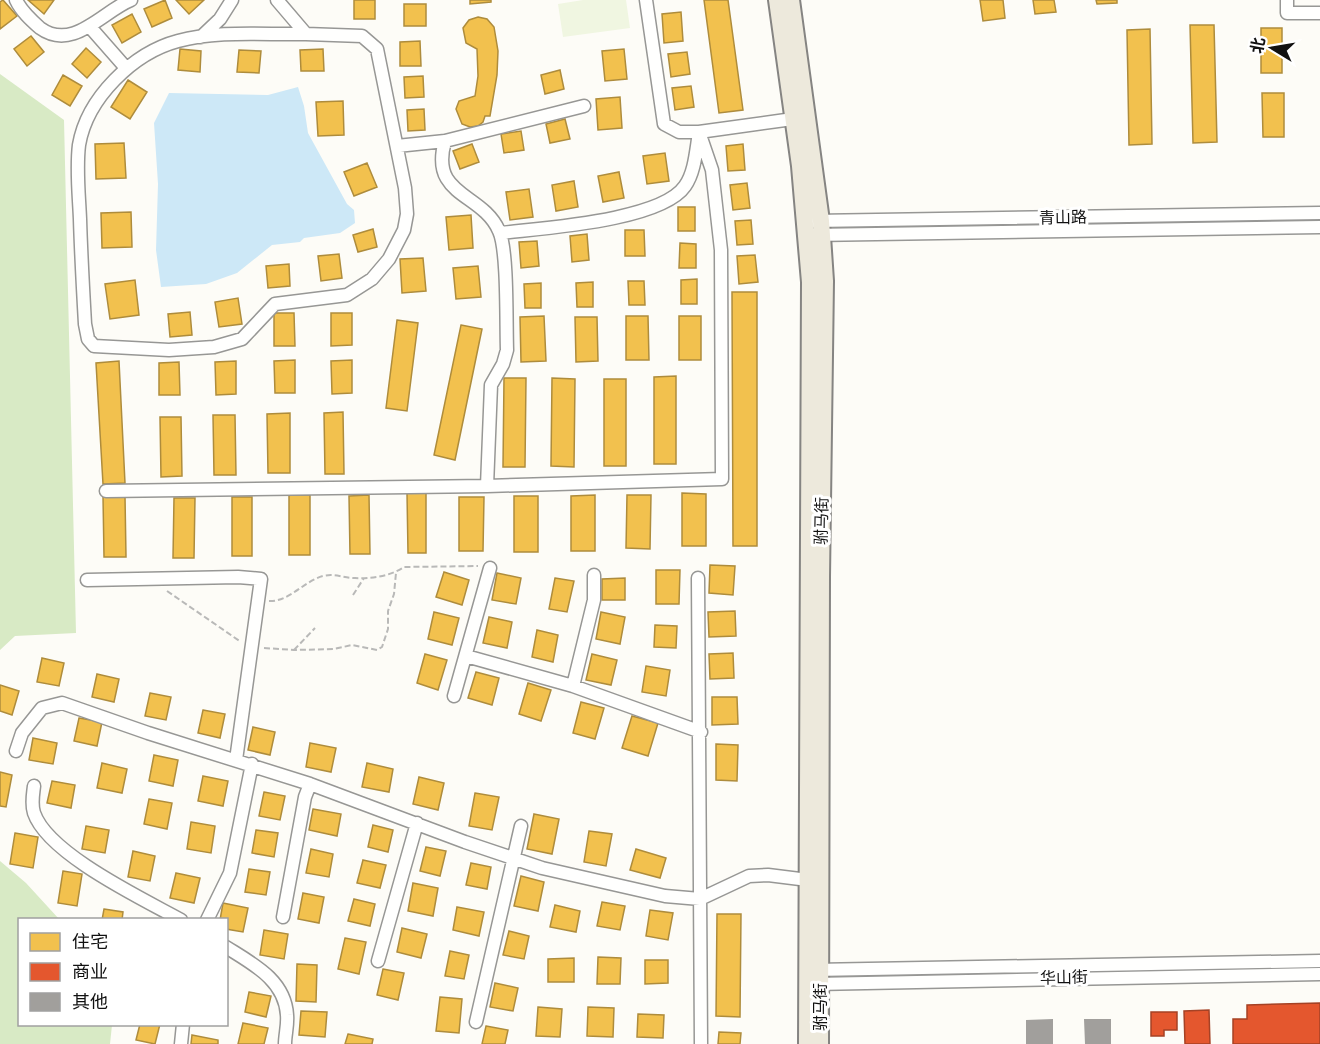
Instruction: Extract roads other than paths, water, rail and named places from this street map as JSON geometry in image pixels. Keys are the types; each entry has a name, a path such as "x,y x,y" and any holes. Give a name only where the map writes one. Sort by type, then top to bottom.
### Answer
{"main road":[{"name":"驸马街","path":"777,0 801,118"},
{"name":"驸马街","path":"791,0 801,118 814,228 825,281 814,880 814,977 820,1044"},
{"name":"驸马街","path":"807,1044 814,977"}],"street":[{"path":"16,0 31,21 47,32 76,34 131,0"},
{"path":"201,37 220,19 232,0"},
{"path":"277,0 306,34"},
{"path":"646,0 664,124 679,132 699,132 801,118"},
{"path":"1287,0 1287,13 1320,13"},
{"path":"90,27 126,68"},
{"path":"306,34 362,36 372,42 377,49 405,188 407,214 404,230 389,259 365,284 347,295 275,304 263,314 242,339 214,347 169,350 94,346 88,339 85,324 78,185 79,146 84,129 105,92 126,68 152,50 178,41 201,37 306,34"},
{"path":"397,146 445,141 584,106"},
{"path":"501,233 616,218 664,203 684,187 693,164 699,132"},
{"path":"106,491 487,486 722,479 721,250 712,170 699,132"},
{"path":"445,141 441,167 447,181 466,200 494,220 501,233 507,350 503,364 491,384 487,486"},
{"name":"青山路","path":"814,228 1320,213"},
{"name":"青山路","path":"814,228 1320,227"},
{"path":"454,696 490,568"},
{"path":"573,686 594,600 594,575"},
{"path":"698,578 701,732 701,1044"},
{"path":"87,580 261,579 236,760"},
{"path":"466,656 573,686 701,732"},
{"path":"16,751 22,733 42,708 62,703 148,734 252,764 542,867 665,896 700,899 749,876 814,880"},
{"path":"208,918 230,873 252,764"},
{"path":"283,917 305,797 310,784"},
{"path":"34,786 34,812 49,835 98,873 177,918"},
{"path":"378,961 417,823"},
{"path":"477,1022 521,826"},
{"path":"228,948 262,970 275,983 285,1003 287,1016 285,1044"},
{"name":"华山街","path":"814,977 1320,961"},
{"name":"华山街","path":"814,977 1320,974"},
{"path":"181,1044 183,1026"}],"water":[{"path":"298,87 304,106 308,133 347,204 354,210 355,223 340,233 304,238 300,242 272,245 237,273 206,284 161,287 156,250 158,184 154,123 169,93 268,95"}]}
